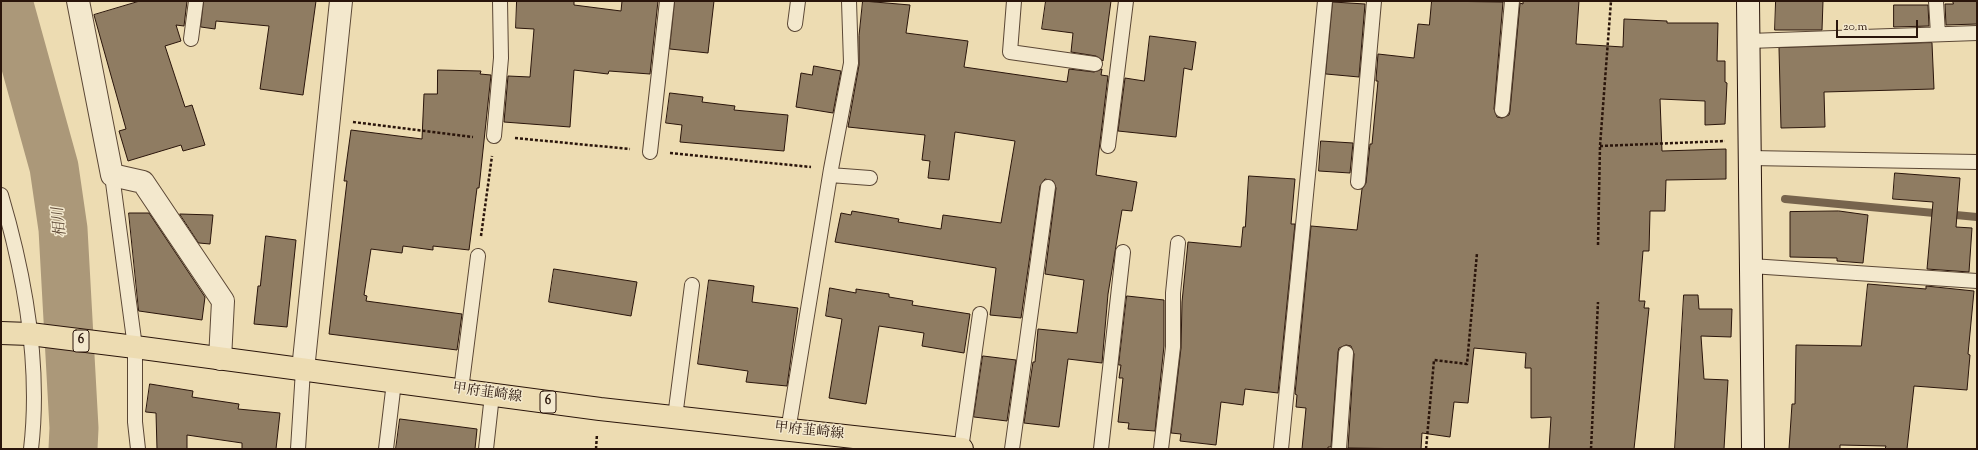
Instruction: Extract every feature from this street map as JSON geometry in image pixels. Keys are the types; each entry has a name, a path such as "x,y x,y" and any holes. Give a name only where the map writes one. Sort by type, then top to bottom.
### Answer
{"main road":[{"name":"6","path":"1,333 30,334 134,347"},
{"name":"甲府韮崎線","path":"134,347 492,395 907,446 962,449"}],"street":[{"path":"78,1 112,175 143,182 223,301 220,359"},
{"path":"303,370 341,1"},
{"path":"1748,1 1753,449"}],"lane":[{"path":"191,39 196,1"},
{"path":"494,138 501,58 500,1"},
{"path":"650,152 667,1"},
{"path":"795,24 798,1"},
{"path":"788,431 830,174 851,63 849,1"},
{"path":"1014,1 1010,52 1095,64"},
{"path":"1108,146 1126,1"},
{"path":"1281,449 1325,1"},
{"path":"1358,182 1374,1"},
{"path":"1502,110 1512,1"},
{"path":"1936,1 1938,34"},
{"path":"1749,41 1977,33"},
{"path":"1750,149 1977,162"},
{"path":"830,174 870,178"},
{"path":"112,175 134,347 135,422 138,449"},
{"path":"1012,449 1048,187"},
{"path":"1,195 16,244 30,334 34,419 31,449"},
{"path":"1161,449 1173,347 1173,293 1178,243"},
{"path":"1100,449 1123,252"},
{"path":"461,390 478,256"},
{"path":"1751,266 1977,281"},
{"path":"675,417 692,285"},
{"path":"962,449 980,314"},
{"path":"1339,449 1346,352"},
{"path":"298,449 303,370"},
{"path":"386,449 394,382"},
{"path":"486,449 492,395"}],"path":[{"path":"1598,244 1600,146 1610,1"},
{"path":"328,118 494,138 478,256"},
{"path":"1600,146 1750,149"},
{"path":"1426,449 1434,360 1467,364 1477,253"},
{"path":"1591,449 1598,302"}],"building":[{"path":"140,1 187,1 184,26 176,25 181,41 165,46 185,107 192,105 205,145 183,151 181,145 128,161 119,131 126,129 94,15"},
{"path":"204,1 316,1 303,95 260,89 269,26 216,21 215,29 201,27"},
{"path":"517,1 574,1 574,5 621,11 622,1 658,1 650,74 609,71 608,74 574,70 570,127 504,122 508,76 530,77 534,29 516,28"},
{"path":"675,1 714,1 708,53 670,49"},
{"path":"863,1 910,5 906,33 968,41 964,67 1067,82 1069,69 1094,72 1102,69 1101,75 1108,76 1096,175 1137,182 1132,211 1122,210 1108,294 1102,363 1068,359 1059,427 1024,423 1033,362 1035,362 1038,329 1077,333 1084,280 1045,274 1056,188 1053,181 1045,179 1040,186 1021,318 990,315 996,268 835,242 841,213 851,215 852,211 899,219 898,222 941,229 943,215 1001,223 1015,141 955,132 949,180 928,178 930,161 922,160 925,135 848,127 859,65 859,36"},
{"path":"1046,1 1111,1 1103,61 1096,56 1071,52 1073,33 1042,29"},
{"path":"1432,1 1503,2 1494,109 1497,117 1502,118 1509,115 1510,111 1520,3 1523,4 1523,1 1579,1 1576,44 1623,47 1624,19 1667,21 1667,23 1718,23 1717,61 1725,61 1725,82 1727,83 1725,124 1705,125 1705,101 1660,99 1662,151 1726,149 1726,179 1666,180 1665,211 1650,211 1649,251 1643,251 1639,301 1645,301 1644,308 1649,308 1634,449 1549,449 1551,417 1531,418 1531,368 1525,368 1526,353 1474,348 1468,403 1454,402 1450,437 1422,433 1421,449 1348,448 1354,354 1351,346 1346,345 1339,348 1338,352 1331,447 1328,447 1328,449 1302,449 1306,408 1296,407 1297,395 1295,394 1311,226 1357,230 1362,189 1366,183 1370,144 1372,144 1378,81 1376,81 1376,79 1378,54 1414,58 1418,24 1429,25"},
{"path":"1776,1 1823,1 1822,30 1775,30"},
{"path":"1953,1 1977,1 1977,24 1946,25 1945,4 1953,4"},
{"path":"1333,2 1365,4 1359,77 1326,74"},
{"path":"1894,5 1928,5 1929,26 1894,27"},
{"path":"1150,36 1196,42 1192,70 1184,68 1176,137 1118,131 1125,78 1144,81"},
{"path":"1932,43 1934,89 1824,92 1825,127 1781,128 1779,48"},
{"path":"814,66 841,71 833,113 796,107 801,73 812,75"},
{"path":"438,70 481,71 480,74 491,75 479,188 477,188 469,250 433,246 433,250 403,246 402,253 371,249 364,295 367,296 366,301 462,314 457,350 329,334 347,181 344,181 351,130 422,139 424,94 437,94"},
{"path":"670,93 703,97 702,102 735,106 734,110 788,115 784,151 680,142 682,125 666,123"},
{"path":"1321,141 1353,143 1350,173 1319,171"},
{"path":"1895,173 1960,178 1956,227 1972,228 1969,272 1927,269 1933,202 1893,199"},
{"path":"1249,176 1295,179 1291,224 1295,224 1278,393 1245,389 1243,405 1221,402 1216,445 1180,441 1181,434 1171,433 1181,348 1182,302 1188,242 1241,247 1243,227 1245,227"},
{"path":"1839,211 1868,215 1863,263 1837,261 1837,258 1790,257 1790,212"},
{"path":"129,213 149,213 205,297 202,320 139,311"},
{"path":"180,214 213,215 210,244 199,243"},
{"path":"266,236 296,240 287,327 254,324"},
{"path":"554,269 637,282 631,316 549,302"},
{"path":"709,280 754,286 752,302 798,308 787,386 746,382 748,371 698,364"},
{"path":"1868,284 1926,289 1926,286 1974,291 1968,354 1970,355 1967,390 1914,386 1907,449 1885,449 1886,446 1840,445 1840,449 1789,449 1792,404 1795,404 1796,345 1861,346"},
{"path":"830,288 856,293 856,289 889,294 889,297 913,301 912,305 970,314 964,353 922,346 924,333 879,326 866,404 829,398 842,319 826,316"},
{"path":"1684,295 1698,295 1699,309 1732,309 1731,337 1701,336 1704,379 1728,380 1724,449 1675,449"},
{"path":"1127,296 1164,300 1164,346 1155,431 1128,429 1129,423 1118,422 1123,378 1119,378 1121,365 1119,365"},
{"path":"983,356 1016,360 1007,421 974,417"},
{"path":"150,384 193,391 192,397 239,404 238,409 280,413 276,449 242,449 242,443 187,435 187,449 157,449 156,413 146,412"},
{"path":"400,419 477,429 475,449 396,449"}],"waterway":[{"name":"相川","path":"8,1 54,167 63,229 74,428 73,449"},
{"path":"1785,199 1977,217"}]}
